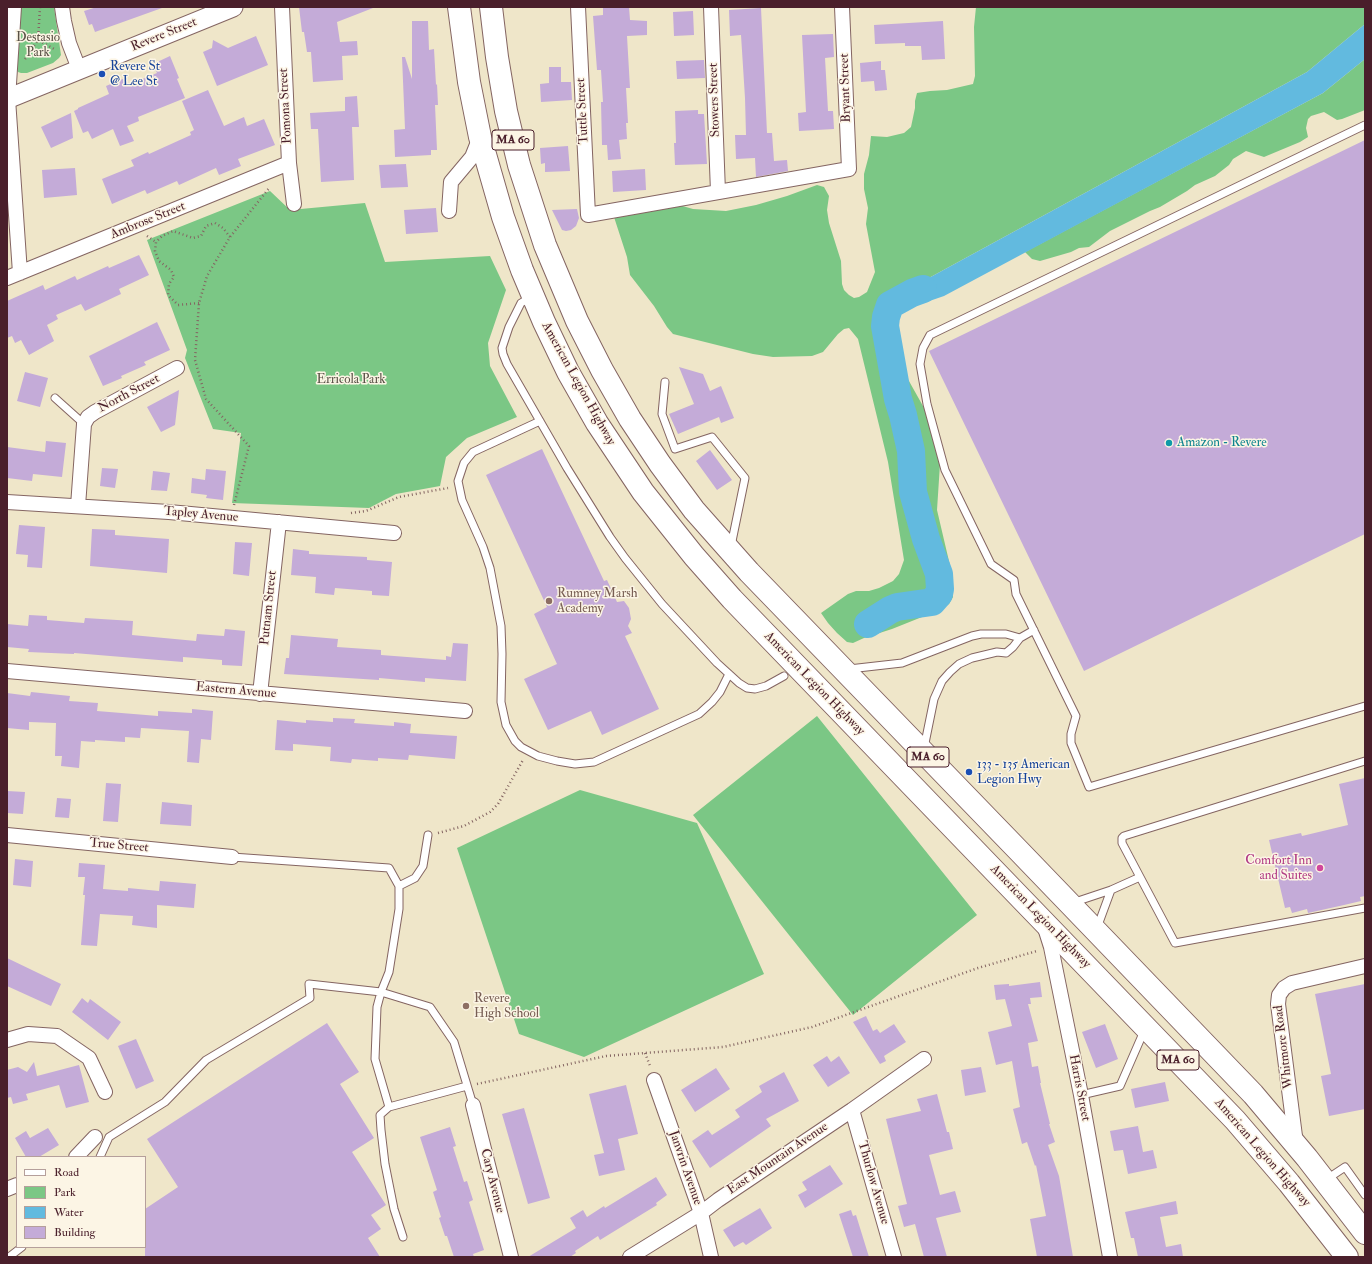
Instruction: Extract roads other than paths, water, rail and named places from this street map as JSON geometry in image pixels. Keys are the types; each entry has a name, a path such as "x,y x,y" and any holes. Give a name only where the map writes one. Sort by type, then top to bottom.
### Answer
{"highway":[{"name":"American Legion Highway","path":"459,7 468,75 480,137 503,217 532,296 568,372 597,423 642,492 676,536 732,599 1146,1027 1249,1136 1294,1188 1347,1257"},
{"name":"MA 60","path":"491,7 505,105 518,158 542,238 566,296 602,370 630,419 677,487 694,510 730,552 1234,1074 1325,1180 1365,1234"}],"street":[{"path":"13,276 8,99 14,7"},
{"path":"62,7 64,21 79,69"},
{"name":"Revere Street","path":"8,99 233,7"},
{"name":"Pomona Street","path":"282,7 288,163 294,204"},
{"name":"Tuttle Street","path":"578,7 588,215 718,192"},
{"name":"Stowers Street","path":"711,7 718,192"},
{"name":"Bryant Street","path":"718,192 849,169 842,7"},
{"path":"448,211 451,182 472,156 480,137"},
{"name":"Ambrose Street","path":"13,276 288,163"},
{"name":"North Street","path":"84,424 88,417 95,412 177,368"},
{"path":"78,506 84,424"},
{"name":"Tapley Avenue","path":"7,502 230,517 394,533"},
{"name":"Putnam Street","path":"260,694 279,522"},
{"name":"Eastern Avenue","path":"7,671 465,711"},
{"name":"True Street","path":"7,835 232,857"},
{"name":"Harris Street","path":"1042,920 1051,947 1086,1118 1110,1257"},
{"name":"Whitmore Road","path":"1296,1145 1278,1004 1279,995 1284,988 1292,983 1365,966"},
{"path":"7,1040 28,1034 57,1036 89,1058 105,1092"},
{"name":"East Mountain Avenue","path":"630,1257 701,1213 724,1195 852,1110 924,1059"},
{"name":"Janvrin Avenue","path":"654,1080 701,1213 711,1257"},
{"name":"Cary Avenue","path":"473,1105 511,1257"},
{"name":"Thurlow Avenue","path":"852,1110 894,1257"},
{"path":"77,1156 95,1137"}],"lane":[{"path":"1365,125 930,335 923,348 920,364 927,404 945,470 991,564 1014,580 1016,594 1076,716 1070,742 1089,787 1365,706"},
{"path":"532,296 521,303 509,328 502,348 507,364 593,511 625,558 662,604 739,683 747,688 755,689 766,686 784,676"},
{"path":"665,382 662,414 675,449 712,437 745,478 730,552"},
{"path":"55,398 84,424"},
{"path":"540,421 473,452 464,463 459,476 459,486 462,500 483,547 491,574 501,626 501,702 509,733 521,747 538,756 575,764 594,762 699,714 720,692 729,674"},
{"path":"923,752 934,700 942,681 959,664 972,658 997,652 1006,653 1020,638 1034,630"},
{"path":"844,670 902,664 972,636 981,634 1006,634 1020,638"},
{"path":"1365,761 1124,836 1122,838 1122,843 1175,943 1365,908"},
{"path":"398,886 415,878 423,866 428,835"},
{"path":"232,857 389,868 398,886 399,909 389,972 377,1007 375,1059 389,1107"},
{"path":"1070,903 1111,890 1140,877"},
{"path":"1096,930 1111,890"},
{"path":"100,1156 109,1137 165,1102 206,1060 310,998 310,984 381,992 430,1007 454,1042 473,1105"},
{"path":"1081,1095 1120,1086 1146,1027"},
{"path":"403,1237 394,1208 385,1164 380,1115 389,1107 467,1086"},
{"path":"1325,1180 1345,1167 1365,1195"},
{"path":"9,1257 21,1248"}],"water":[{"path":"1365,24 1365,59 1323,93 944,296 915,306 899,316 888,306 887,301 892,291 902,289 906,284 915,280 927,279 1307,72"}],"waterway":[{"path":"868,624 897,607 932,602 939,594 940,589 939,574 926,539 913,492 911,451 898,399 885,326 890,305 923,289"}],"place":[{"name":"Revere St @ Lee St","path":"102,74"},
{"name":"Amazon - Revere","path":"1169,443"},
{"name":"Rumney Marsh Academy","path":"549,601"},
{"name":"133 - 135 American Legion Hwy","path":"969,772"},
{"name":"Comfort Inn and Suites","path":"1320,868"},
{"name":"Revere High School","path":"466,1006"}],"park label":[{"name":"Destasio Park","path":"38,46"},
{"name":"Erricola Park","path":"351,380"}]}
